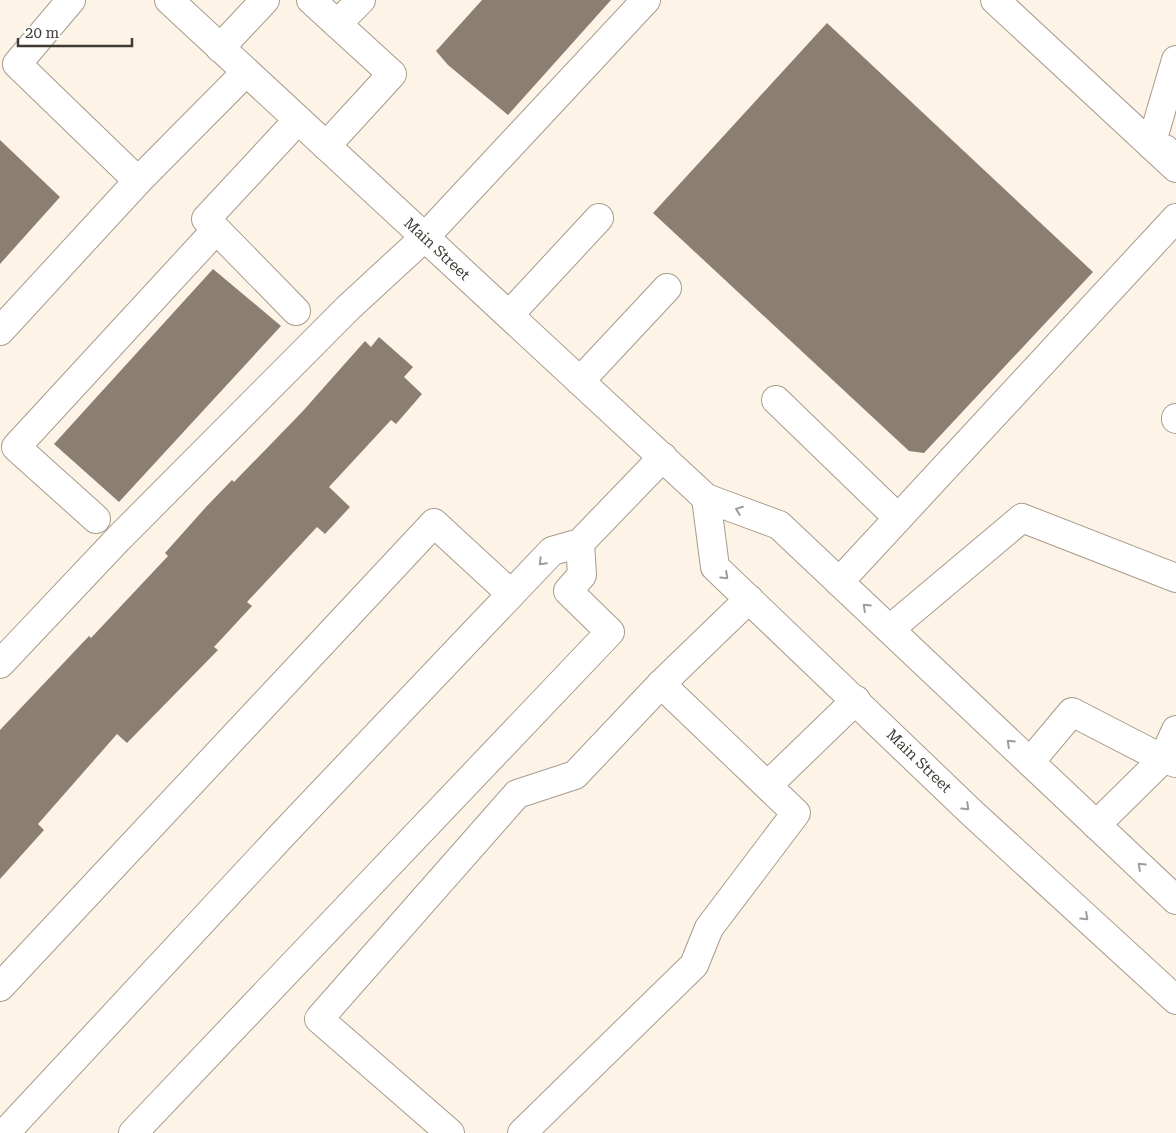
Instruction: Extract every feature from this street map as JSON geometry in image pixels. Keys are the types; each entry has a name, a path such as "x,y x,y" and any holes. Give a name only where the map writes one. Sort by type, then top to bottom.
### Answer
{"main road":[{"path":"71,0 18,64 138,182"},
{"name":"Main Street","path":"169,0 706,498 779,526 1176,900"},
{"path":"220,48 265,0"},
{"path":"311,0 392,74 326,146"},
{"path":"337,24 361,0"},
{"path":"0,664 126,531 342,314 424,237 646,0"},
{"path":"995,0 1164,149 1176,168"},
{"path":"1164,149 1176,60"},
{"path":"0,330 138,182 246,72"},
{"path":"296,311 206,219 298,120"},
{"path":"509,315 599,218"},
{"path":"839,582 1176,218"},
{"path":"96,519 16,447 216,230"},
{"path":"580,381 667,288"},
{"path":"776,400 898,518"},
{"path":"5,1133 552,551 580,542 663,457"},
{"name":"Main Street","path":"706,498 715,567 972,813 1176,1000"},
{"path":"890,630 1022,518 1176,578"},
{"path":"0,987 434,522 511,594"},
{"path":"133,1133 610,632 568,591 582,575 580,542"},
{"path":"450,1133 319,1019 517,794 575,775 661,684 749,599"},
{"path":"522,1133 694,965 709,928 796,813 661,684"},
{"path":"768,785 856,700"},
{"path":"1030,762 1072,712 1170,761"},
{"path":"1096,825 1170,761 1176,730"}],"building":[{"path":"482,0 611,0 508,115 448,65 436,51"},
{"path":"827,23 1093,272 924,453 909,451 653,213"},
{"path":"0,140 60,197 0,264"},
{"path":"213,269 281,326 119,502 54,444"},
{"path":"379,337 413,367 404,377 422,394 396,424 391,420 329,487 350,507 325,534 317,527 247,602 252,606 214,647 218,650 127,743 117,734 38,824 44,830 0,879 0,730 89,636 91,638 168,556 165,553 206,507 232,480 234,482 302,412 365,341 371,347"}]}
